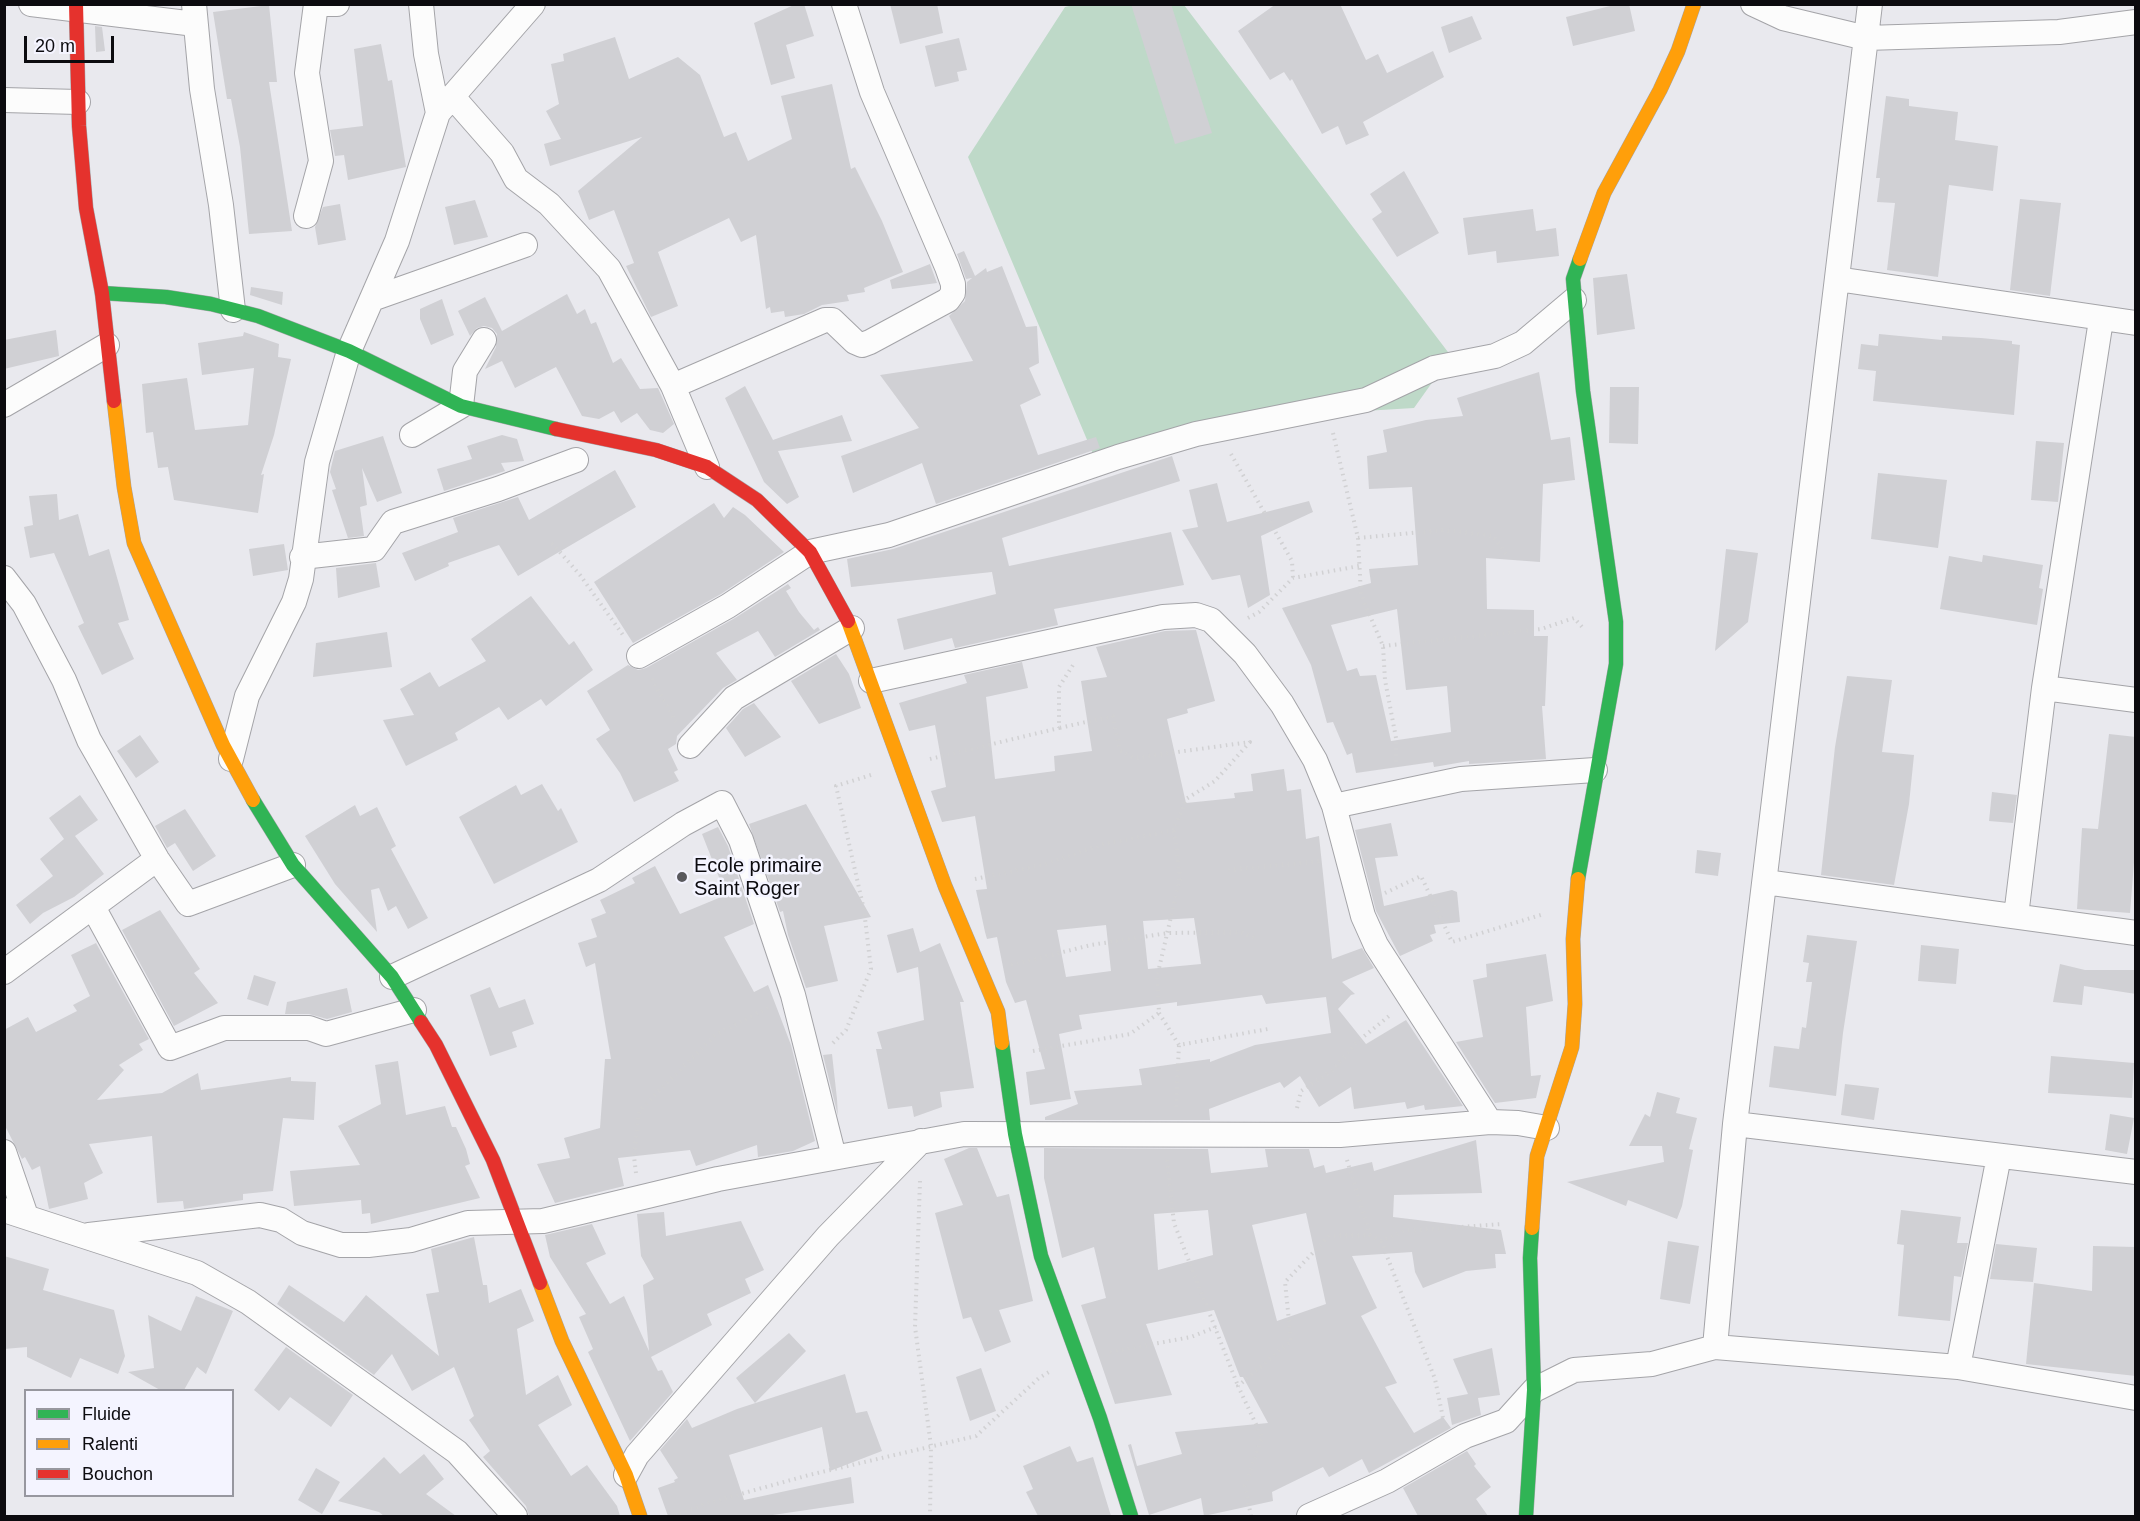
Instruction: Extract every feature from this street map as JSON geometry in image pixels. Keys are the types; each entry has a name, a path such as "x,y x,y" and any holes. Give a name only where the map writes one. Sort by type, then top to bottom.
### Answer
{"street":[{"path":"31,4 194,14 233,310"},
{"path":"306,216 321,161 307,73 318,4 323,7 337,4"},
{"path":"421,4 426,54 445,104 502,153 523,187 549,204 609,269 673,386 707,467"},
{"path":"231,759 247,696 294,602 301,579 302,557 317,462 349,351 397,241 445,104 533,4"},
{"path":"673,386 825,321 832,320 855,342 862,345 948,300 953,293 953,284 943,258 873,92 844,4"},
{"path":"1526,1516 1534,1390 1530,1258 1538,1156 1572,1047 1575,1004 1573,939 1576,904 1595,770 1616,664 1616,622 1595,484 1574,300 1575,269 1604,194 1660,90 1678,51 1694,4"},
{"path":"1753,4 1794,21 1866,38 2059,32 2136,22"},
{"path":"1715,1347 1735,1124 1870,4"},
{"path":"76,8 78,102 86,208 102,293 127,512 134,543 231,759 258,809 293,865 392,977 436,1045 493,1160 562,1341 626,1475 640,1516"},
{"path":"4,100 78,102"},
{"path":"372,299 525,245"},
{"path":"1837,279 2101,320 2136,323"},
{"path":"102,293 166,297 258,316 349,351 461,406 563,431 656,450 707,467 757,500 810,552 852,628 945,886 998,1012 1016,1134 1041,1256 1100,1418 1131,1516"},
{"path":"639,656 728,606 810,552 889,535 1119,457 1217,429 1366,400 1434,368 1495,356 1523,343 1574,300"},
{"path":"2016,916 2044,688 2101,320"},
{"path":"461,406 465,371 484,340"},
{"path":"4,405 107,345"},
{"path":"412,435 461,406"},
{"path":"302,557 374,549 393,522 498,489 576,460"},
{"path":"4,578 24,604 64,680 89,740 157,860 188,904 293,865"},
{"path":"871,681 1163,617 1196,615 1211,620 1245,654 1282,704 1315,760 1334,806 1360,904 1376,945 1490,1122"},
{"path":"690,746 734,698 852,628"},
{"path":"2044,688 2136,700"},
{"path":"1334,806 1461,779 1595,770"},
{"path":"392,977 599,880 683,824 722,804 741,840 793,995 834,1157"},
{"path":"4,972 157,860"},
{"path":"1765,882 2136,933"},
{"path":"93,907 170,1048 224,1028 309,1028 326,1034 414,1010"},
{"path":"89,1235 260,1215 281,1220 302,1233 341,1245 368,1245 411,1240 468,1223 543,1221 718,1179 964,1134 1340,1135 1490,1122 1518,1123 1547,1128"},
{"path":"1735,1124 2136,1172"},
{"path":"626,1475 638,1455 828,1236 921,1141"},
{"path":"4,1152 15,1213 89,1235 197,1273 249,1302 457,1452 515,1516"},
{"path":"1958,1367 1999,1156"},
{"path":"1309,1516 1387,1481 1465,1436 1506,1420 1534,1390 1574,1370 1652,1364 1715,1347 1958,1367 2136,1398"}],"path":[{"path":"1326,407 1358,538 1361,595 1383,646 1385,680 1396,738 1396,793"},
{"path":"1217,429 1292,561 1293,578"},
{"path":"1358,538 1444,530 1493,536 1506,554"},
{"path":"1224,632 1259,612 1293,578 1359,566"},
{"path":"1383,646 1541,629 1574,618 1616,664"},
{"path":"1059,728 1059,687 1095,632"},
{"path":"812,1066 846,1030 871,969 864,910 836,786 900,766 1113,716 1120,750 1134,758 1250,742 1215,781 1186,799 1174,830 1180,878 1157,977 1159,1013 1179,1045 1170,1135 1174,1223 1238,1386 1262,1437 1245,1486 1251,1516"},
{"path":"945,886 1046,864 1100,845 1174,830"},
{"path":"1228,870 1347,858"},
{"path":"1360,904 1421,876 1452,942 1576,904"},
{"path":"981,972 1092,945 1168,933 1241,932 1256,938"},
{"path":"640,1197 634,1157 639,1111 715,1035 793,995"},
{"path":"1289,1135 1301,1091 1334,1069 1357,1042 1411,999"},
{"path":"1004,1056 1130,1034 1159,1013"},
{"path":"1179,1045 1268,1029"},
{"path":"1340,1135 1370,1235"},
{"path":"921,1141 915,1327 931,1446 930,1516"},
{"path":"1381,1241 1405,1231 1533,1222"},
{"path":"1238,1386 1291,1341 1285,1282 1329,1236 1370,1235 1381,1241 1435,1379 1448,1446"},
{"path":"674,1516 708,1503 809,1475 976,1436 1039,1378 1077,1357 1181,1339 1216,1327"}],"green space":[{"path":"1077,4 1184,5 1451,356 1414,408 1214,420 1093,454 968,157 1065,7"}],"building":[{"path":"796,4 804,4 814,36 786,45 795,78 771,85 754,23"},
{"path":"890,4 937,4 943,33 900,44"},
{"path":"1131,4 1171,4 1212,133 1175,144"},
{"path":"1276,4 1340,4 1366,60 1378,54 1387,73 1433,51 1444,77 1363,122 1369,135 1346,145 1338,126 1322,134 1292,79 1290,81 1284,72 1270,80 1238,31"},
{"path":"1618,4 1629,4 1635,31 1573,46 1566,17"},
{"path":"269,5 277,82 269,82 292,231 249,234 240,147 231,99 227,99 213,12"},
{"path":"1472,16 1482,39 1449,53 1441,27"},
{"path":"95,26 102,27 105,51 96,52"},
{"path":"615,37 629,79 678,57 700,75 724,137 736,132 748,161 792,139 781,96 832,84 851,169 855,167 882,221 903,272 864,288 865,292 847,295 849,301 822,305 804,314 785,317 784,311 771,313 770,307 766,309 756,235 741,242 729,218 658,252 678,306 651,317 626,266 634,263 614,210 589,220 578,191 642,137 550,166 544,144 561,139 546,111 559,104 551,64 564,61 563,54"},
{"path":"959,38 967,70 957,72 959,81 935,87 925,46"},
{"path":"381,44 388,81 392,80 406,167 348,180 344,155 335,156 330,130 363,126 354,49"},
{"path":"1886,96 1909,99 1909,106 1958,112 1955,140 1998,146 1993,191 1949,185 1938,277 1887,270 1895,203 1877,202 1880,178 1876,178"},
{"path":"1404,171 1439,233 1397,257 1372,219 1382,212 1370,194"},
{"path":"2020,199 2061,203 2050,296 2010,290"},
{"path":"475,200 488,237 454,245 445,207"},
{"path":"340,204 346,240 318,245 315,227 323,207"},
{"path":"1533,209 1536,231 1556,228 1559,256 1497,263 1496,251 1468,255 1463,218"},
{"path":"964,251 975,276 986,268 987,272 1002,266 1026,327 1037,326 1039,363 1029,368 1041,395 1020,405 1038,455 1096,437 1100,448 936,504 922,463 853,493 841,456 919,428 880,375 973,361 949,316 965,301 967,282 972,278 966,279 957,254"},
{"path":"930,264 937,283 892,289 890,280"},
{"path":"1627,274 1635,329 1597,335 1593,278"},
{"path":"251,287 283,292 282,305 250,295"},
{"path":"567,294 577,314 585,309 591,324 596,322 613,363 621,358 640,389 658,388 674,424 663,433 650,430 637,413 621,423 614,411 599,419 582,416 556,367 515,388 502,361 485,369 496,347 497,334 492,328 484,326 477,328 470,336 458,311 485,297 502,331"},
{"path":"442,299 454,335 431,345 420,319 420,309"},
{"path":"56,330 59,356 4,369 4,340"},
{"path":"244,332 279,344 278,357 291,359 274,435 261,475 264,474 258,513 174,500 168,467 158,468 153,432 146,433 142,384 187,378 195,430 248,425 254,368 202,375 198,343 243,336"},
{"path":"1879,334 1942,340 1942,336 1981,338 2012,341 2012,344 2020,345 2014,415 1873,401 1876,371 1858,369 1861,344 1878,346"},
{"path":"1539,372 1551,440 1570,437 1575,480 1543,484 1540,562 1486,558 1487,609 1534,610 1534,636 1548,636 1545,706 1542,706 1546,759 1469,764 1469,761 1434,767 1433,762 1356,773 1352,753 1347,755 1333,722 1327,723 1311,665 1282,608 1371,583 1369,569 1418,565 1412,487 1369,489 1367,456 1387,452 1383,430 1426,420 1463,416 1457,398","holes":["1397,609 1406,690 1447,686 1451,732 1391,741 1376,675 1360,676 1357,668 1347,671 1331,625"]},
{"path":"745,386 773,440 842,415 852,441 778,451 799,497 787,504 764,482 725,398"},
{"path":"1610,387 1639,387 1638,444 1609,443"},
{"path":"502,435 517,439 524,461 501,463 505,471 444,491 437,469 472,459 467,446"},
{"path":"383,436 402,493 377,502 362,468 367,505 360,507 364,536 348,538 332,490 336,489 330,472 335,451"},
{"path":"2036,441 2064,443 2058,502 2031,500"},
{"path":"1172,456 1180,481 1002,538 1009,566 1171,532 1184,585 1054,609 1058,625 955,648 952,638 904,650 897,619 996,594 992,572 851,587 847,559 893,549"},
{"path":"615,470 636,507 518,576 499,545 448,563 449,566 415,581 402,553 458,532 453,518 518,497 529,520"},
{"path":"1878,473 1947,480 1938,548 1871,539"},
{"path":"1217,483 1227,522 1309,501 1313,512 1261,536 1270,595 1248,608 1240,575 1212,580 1182,530 1198,527 1189,490"},
{"path":"57,494 59,520 78,514 89,556 109,549 129,620 118,623 134,659 102,675 78,626 84,623 54,553 30,558 24,527 33,525 29,496"},
{"path":"714,503 724,518 733,507 745,515 784,552 721,594 633,643 594,582"},
{"path":"284,544 288,570 253,576 249,549"},
{"path":"1726,549 1758,553 1748,622 1715,651"},
{"path":"1983,555 2043,565 2039,588 2043,589 2037,625 1940,609 1949,556 1982,562"},
{"path":"376,563 380,587 338,598 336,568"},
{"path":"788,584 791,588 786,591 799,612 814,630 818,627 820,630 775,657 758,631 716,653 737,680 723,688 677,736 676,744 668,749 678,770 674,772 679,781 634,802 620,773 596,739 610,730 587,691 628,665 638,670 646,668 735,618"},
{"path":"531,596 569,645 574,641 593,670 546,706 541,699 508,720 499,707 455,733 458,740 406,766 383,720 414,715 400,689 430,672 439,687 486,661 471,639"},
{"path":"1196,630 1215,701 1187,709 1188,713 1167,719 1186,803 1235,798 1234,793 1253,791 1251,774 1284,769 1287,791 1301,789 1306,839 1319,836 1332,959 1362,948 1374,968 1342,982 1355,994 1351,995 1338,1009 1366,1044 1406,1020 1463,1106 1425,1110 1424,1105 1407,1109 1405,1102 1354,1109 1351,1087 1319,1107 1300,1076 1284,1088 1280,1082 1209,1109 1210,1120 1045,1120 1045,1117 1078,1104 1074,1091 1142,1085 1139,1069 1210,1059 1210,1062 1255,1045 1331,1033 1326,997 1266,1004 1262,995 1177,1006 1177,1002 1079,1015 1082,1029 1059,1034 1071,1099 1030,1105 1026,1072 1045,1069 1026,1000 1015,1003 1006,982 997,937 987,939 985,932 976,890 987,889 975,816 942,822 931,791 946,787 935,725 909,731 899,703 967,683 964,675 1022,662 1028,688 986,697 995,779 1055,771 1054,756 1092,751 1081,681 1107,677 1096,647 1165,631","holes":["1194,918 1201,964 1148,969 1143,921","1106,925 1111,971 1066,977 1057,930"]},
{"path":"387,632 392,667 313,677 316,643"},
{"path":"836,654 849,674 861,708 819,724 791,681"},
{"path":"1847,676 1892,680 1882,752 1914,755 1909,804 1894,885 1821,875 1835,747"},
{"path":"754,703 781,737 745,757 726,728 743,709"},
{"path":"2109,734 2136,737 2136,837 2130,913 2077,909 2082,828 2098,829"},
{"path":"140,735 159,762 136,778 117,751"},
{"path":"542,784 558,811 561,808 578,842 494,884 459,817 516,785 521,795"},
{"path":"1992,792 2017,795 2013,823 1989,821"},
{"path":"80,795 98,820 75,836 104,874 74,897 43,913 30,924 16,905 53,876 40,859 64,839 49,818"},
{"path":"806,804 871,917 824,926 838,981 806,988 788,935 783,911 780,912 749,824"},
{"path":"355,805 360,816 377,807 396,846 391,849 428,918 408,929 396,906 388,911 379,888 371,890 377,932 335,884 305,836"},
{"path":"185,809 216,856 193,871 175,843 167,848 155,826"},
{"path":"1391,823 1398,856 1375,858 1384,906 1452,890 1457,892 1460,922 1434,925 1436,933 1430,935 1433,941 1400,956 1376,911 1355,830"},
{"path":"718,827 728,846 754,924 724,937 754,992 768,985 791,1045 815,1141 793,1151 758,1157 757,1145 696,1166 690,1150 618,1158 624,1186 555,1203 537,1164 570,1158 564,1138 600,1128 605,1059 611,1059 595,963 586,967 578,943 597,937 591,919 606,913 600,900 635,883 632,878 655,866 680,914 726,895 702,834"},
{"path":"1697,850 1721,853 1718,876 1695,873"},
{"path":"160,910 200,969 194,973 218,1003 174,1026 122,930"},
{"path":"913,928 920,952 940,943 964,1002 960,1002 974,1088 940,1092 942,1107 914,1117 912,1106 888,1109 876,1049 882,1049 877,1032 924,1020 918,967 897,973 887,935"},
{"path":"1807,935 1857,941 1836,1096 1769,1087 1774,1046 1799,1049 1802,1027 1806,1028 1812,982 1806,982 1809,963 1803,962"},
{"path":"96,943 149,1039 139,1044 143,1050 119,1065 124,1070 97,1100 162,1093 198,1073 201,1090 291,1077 291,1081 316,1082 314,1120 283,1118 273,1191 243,1194 243,1200 184,1209 183,1201 157,1203 152,1136 89,1144 103,1173 84,1183 88,1199 49,1209 40,1166 32,1170 25,1157 22,1159 4,1124 4,1030 28,1017 36,1032 77,1011 73,1005 90,996 71,955"},
{"path":"1921,945 1959,949 1956,984 1918,981"},
{"path":"1546,954 1553,1001 1526,1007 1531,1076 1541,1075 1536,1098 1495,1103 1456,1042 1483,1037 1473,980 1487,977 1486,964"},
{"path":"2060,964 2085,970 2136,970 2136,994 2084,986 2082,1005 2053,1002"},
{"path":"254,975 276,982 268,1006 247,999"},
{"path":"490,987 499,1008 525,999 534,1024 512,1032 517,1047 490,1056 470,995"},
{"path":"347,988 352,1012 327,1019 309,1014 285,1014 287,1002"},
{"path":"832,1054 837,1099 838,1116 823,1055"},
{"path":"2051,1056 2134,1063 2132,1098 2048,1093"},
{"path":"398,1061 406,1115 445,1106 452,1127 456,1127 466,1149 470,1164 465,1166 480,1198 371,1224 370,1213 362,1214 361,1200 294,1206 290,1171 360,1165 338,1126 381,1104 375,1065"},
{"path":"1845,1084 1879,1088 1874,1120 1841,1115"},
{"path":"1657,1092 1680,1098 1676,1113 1697,1118 1689,1149 1693,1150 1682,1206 1677,1219 1628,1200 1626,1206 1567,1182 1664,1162 1662,1146 1629,1146 1645,1114 1650,1117"},
{"path":"2110,1114 2134,1118 2127,1154 2105,1150"},
{"path":"1476,1140 1482,1193 1394,1195 1393,1217 1501,1230 1506,1254 1495,1254 1496,1268 1466,1271 1423,1288 1415,1272 1412,1252 1352,1256 1377,1308 1361,1316 1397,1383 1385,1387 1414,1433 1443,1417 1451,1428 1369,1473 1362,1459 1329,1477 1323,1467 1272,1492 1273,1501 1204,1516 1201,1498 1149,1515 1128,1445 1131,1444 1137,1466 1182,1454 1175,1432 1268,1423 1243,1377 1240,1377 1214,1310 1146,1324 1172,1395 1115,1404 1081,1305 1106,1298 1094,1247 1062,1258 1044,1178 1044,1148 1208,1149 1211,1173 1268,1167 1265,1149 1309,1149 1314,1168 1324,1165 1326,1173 1372,1162 1374,1171","holes":["1208,1210 1213,1255 1158,1270 1154,1214","1306,1213 1326,1304 1277,1321 1252,1225"]},
{"path":"969,1148 977,1148 997,1197 1009,1194 1033,1301 999,1310 1011,1342 985,1352 971,1317 963,1319 935,1213 963,1205 944,1159"},
{"path":"1901,1210 1961,1217 1957,1243 1968,1243 1961,1277 1954,1276 1950,1321 1898,1316 1904,1245 1897,1244"},
{"path":"664,1212 666,1236 741,1221 764,1270 745,1279 751,1293 707,1314 712,1325 651,1357 658,1371 662,1370 673,1392 630,1441 588,1352 593,1349 579,1317 586,1314 550,1257 545,1235 592,1224 606,1254 586,1263 610,1304 624,1296 649,1351 643,1285 654,1279 641,1256 637,1214"},
{"path":"474,1237 483,1285 487,1285 489,1303 521,1289 534,1321 517,1329 526,1395 558,1375 572,1405 538,1425 571,1476 587,1465 617,1506 620,1516 529,1516 526,1506 483,1457 490,1451 469,1420 474,1416 454,1367 412,1391 392,1354 374,1375 277,1304 289,1285 344,1322 366,1295 439,1356 426,1294 439,1292 431,1249"},
{"path":"1668,1241 1699,1246 1690,1304 1660,1299"},
{"path":"1996,1244 2037,1248 2033,1282 1990,1279"},
{"path":"2093,1246 2136,1247 2136,1376 2026,1364 2034,1283 2092,1291"},
{"path":"4,1256 49,1269 43,1290 114,1310 125,1356 118,1374 80,1358 71,1378 27,1357 27,1347 4,1349"},
{"path":"196,1296 233,1311 206,1374 197,1367 185,1389 158,1389 128,1372 154,1368 148,1315 181,1331"},
{"path":"789,1333 806,1351 755,1403 736,1378"},
{"path":"286,1347 353,1395 331,1427 290,1397 279,1411 254,1390"},
{"path":"1492,1348 1500,1395 1478,1398 1481,1415 1452,1425 1447,1398 1468,1394 1453,1359"},
{"path":"981,1368 996,1411 970,1421 956,1377"},
{"path":"845,1374 856,1413 867,1411 882,1451 830,1471 822,1427 729,1455 744,1500 851,1477 854,1503 766,1516 668,1516 658,1488 675,1482 674,1480 678,1478 660,1450 687,1419 692,1428 737,1409"},
{"path":"1070,1446 1077,1462 1093,1457 1111,1516 1038,1516 1026,1492 1033,1489 1023,1466"},
{"path":"1467,1451 1476,1464 1474,1466 1491,1487 1476,1499 1488,1516 1418,1516 1403,1488"},
{"path":"424,1454 444,1479 426,1494 456,1516 384,1516 379,1512 338,1501 384,1457 400,1474"},
{"path":"316,1468 340,1482 322,1514 298,1500"}],"traffic: fast":[{"path":"1578,879 1616,664 1616,622 1583,391 1573,279 1580,259"},
{"path":"102,293 166,297 211,304 258,316 349,351 461,406 556,429"},
{"path":"253,800 293,865 392,977 421,1022"},
{"path":"1002,1043 1015,1134 1041,1256 1100,1418 1131,1516"},
{"path":"1526,1516 1534,1390 1530,1258 1532,1228"}],"traffic: slow":[{"path":"1580,259 1604,193 1660,90 1678,51 1694,4"},
{"path":"114,401 124,487 134,543 223,745 253,800"},
{"path":"848,621 945,886 998,1012 1002,1043"},
{"path":"1532,1228 1537,1156 1572,1047 1575,1004 1573,939 1578,879"},
{"path":"540,1283 562,1341 626,1475 640,1516"}],"traffic: jam":[{"path":"76,4 79,126 86,208 102,293 114,401"},
{"path":"556,429 656,450 707,467 757,500 810,552 848,621"},
{"path":"421,1022 436,1045 493,1160 540,1283"}],"place":[{"name":"Ecole primaire Saint Roger","path":"682,877"}]}
